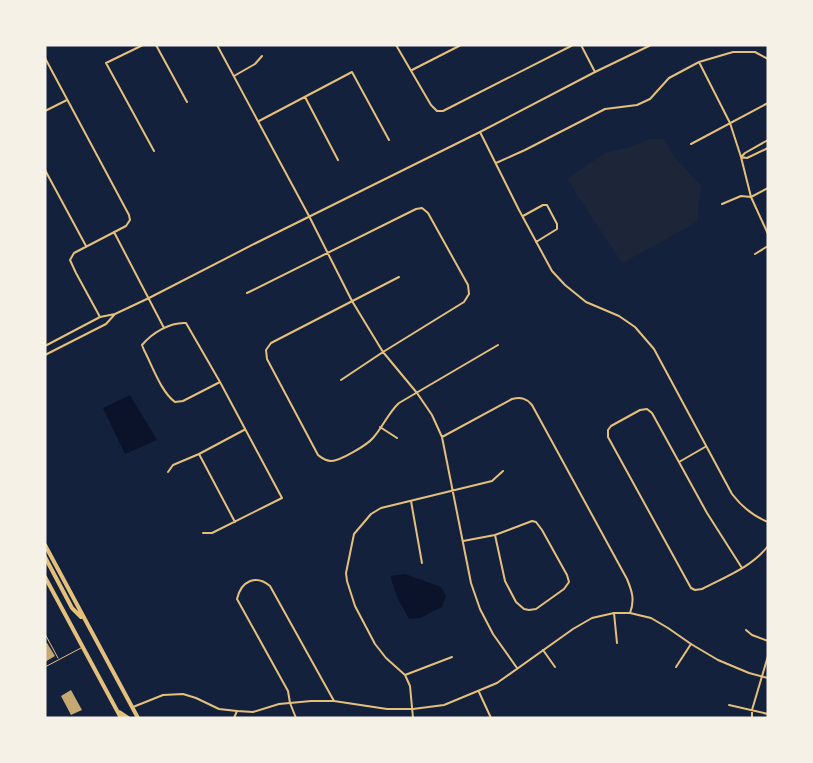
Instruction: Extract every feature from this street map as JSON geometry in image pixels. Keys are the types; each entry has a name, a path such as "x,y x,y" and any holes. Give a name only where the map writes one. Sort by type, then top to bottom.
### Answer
{"highway":[{"path":"45,545 138,718"},
{"path":"45,557 72,608 86,621"},
{"path":"45,577 121,718"},
{"path":"117,711 128,718"}],"street":[{"path":"142,45 106,63 154,151"},
{"path":"156,45 187,102"},
{"path":"217,45 352,301 383,351 432,415 442,437 471,583 480,609 493,634 517,668"},
{"path":"396,45 436,111 443,111 573,45"},
{"path":"412,70 461,45"},
{"path":"581,45 595,72"},
{"path":"45,346 100,317 115,314 148,298 651,45"},
{"path":"495,164 605,109 637,105 650,99 669,78 699,62 733,52 754,52 768,59"},
{"path":"234,76 255,64 262,56"},
{"path":"45,58 129,215 130,220 126,226 74,253 70,260 100,317"},
{"path":"699,62 730,123 751,197 768,234"},
{"path":"259,121 352,72 389,140"},
{"path":"305,97 338,160"},
{"path":"45,111 67,100"},
{"path":"691,144 768,103"},
{"path":"480,132 552,271 586,302 619,316 635,327 654,349 736,498 752,514 768,522"},
{"path":"741,157 768,140"},
{"path":"741,157 747,158 768,148"},
{"path":"45,170 86,246"},
{"path":"722,204 741,196 751,197 768,188"},
{"path":"522,216 547,205 558,226 536,242"},
{"path":"247,293 416,209 422,208 428,213 468,285 469,294 464,302 383,351 341,380"},
{"path":"114,232 165,328"},
{"path":"755,254 768,246"},
{"path":"399,277 271,343 266,350 267,359 318,455 326,461 334,462 372,440 399,403 498,345"},
{"path":"45,355 106,324 115,314"},
{"path":"203,533 212,532 235,522 282,498 220,382 186,323 177,323 165,328 148,338 142,345 170,398 175,402 183,401 220,382"},
{"path":"442,437 512,399 527,400 532,405 627,579 632,592 633,604 630,613"},
{"path":"742,568 707,513 649,410 638,411 609,428 608,437 689,586 693,589 699,590 742,568 757,558 768,546"},
{"path":"380,428 397,438"},
{"path":"168,472 173,465 245,429"},
{"path":"679,462 706,447"},
{"path":"199,454 235,522"},
{"path":"413,718 410,686 405,675 386,658 375,644 355,606 346,573 354,534 371,514 381,508 492,481 503,471"},
{"path":"411,501 422,563"},
{"path":"463,541 495,535 527,522 536,522 569,582 564,589 536,609 524,609 516,602 505,581 495,535"},
{"path":"296,718 288,691 237,599 242,585 247,582 259,580 270,586 334,701"},
{"path":"614,613 617,643"},
{"path":"132,707 163,695 183,694 219,708 253,712 279,704 311,701 334,701 387,709 413,709 444,705 497,683 583,623 614,613 641,615 659,622 691,645 726,664 749,674 768,678"},
{"path":"746,630 768,641"},
{"path":"676,667 691,645"},
{"path":"543,650 555,667"},
{"path":"752,718 752,710 768,656"},
{"path":"405,675 452,657"},
{"path":"478,692 491,718"},
{"path":"729,705 768,714"},
{"path":"234,718 237,711"}],"lane":[{"path":"45,634 59,660"},
{"path":"45,667 83,647"}],"shaded area":[{"path":"650,139 663,139 677,160 701,186 697,222 622,263 567,179 605,153"},
{"path":"130,395 157,440 125,454 103,408"},
{"path":"405,574 441,587 446,596 442,607 420,618 409,619 397,597 390,576"}],"building":[{"path":"47,643 55,656 45,662 45,644"},
{"path":"71,690 82,710 71,715 61,696"}]}
